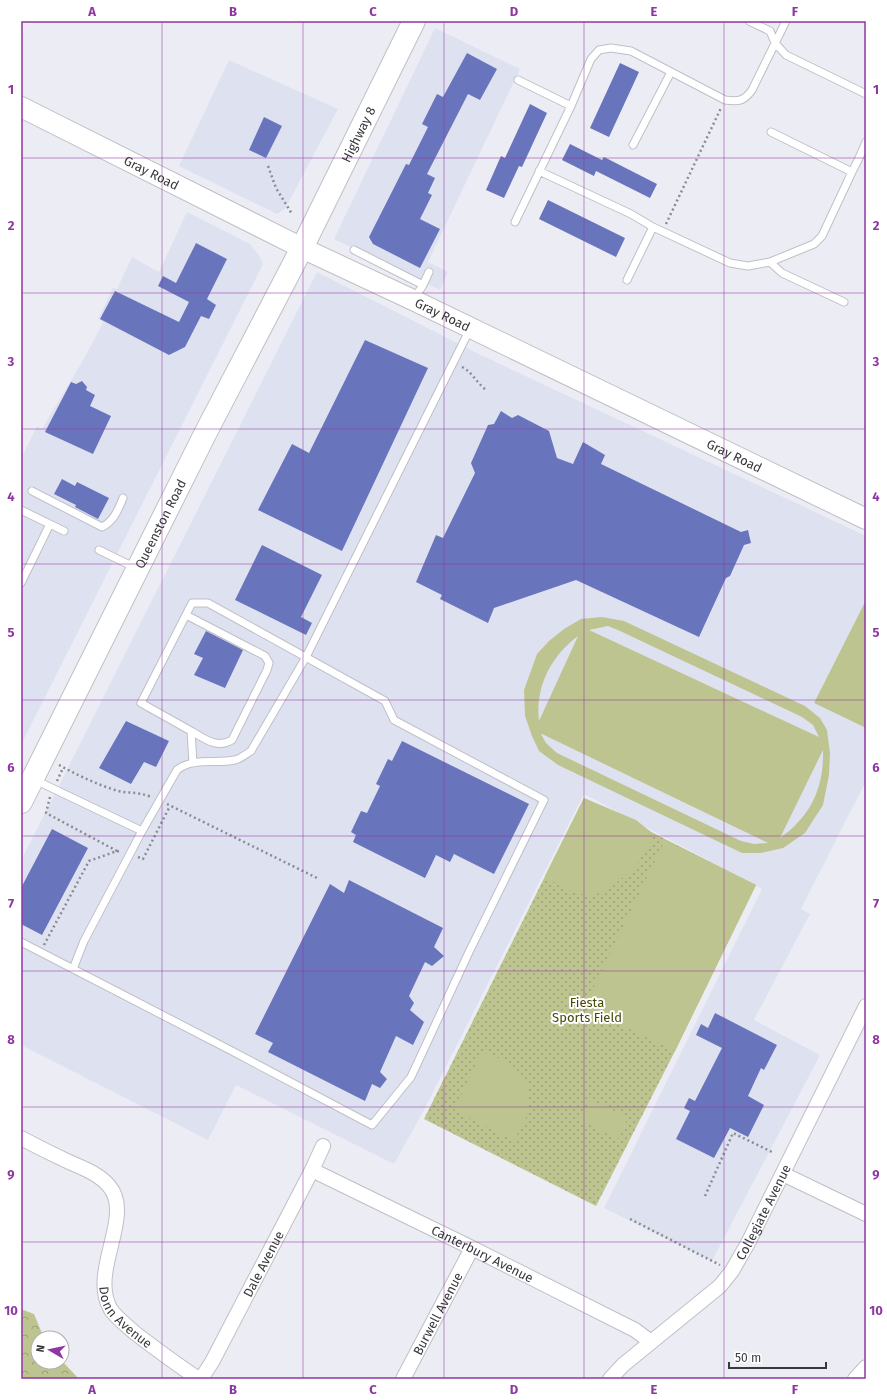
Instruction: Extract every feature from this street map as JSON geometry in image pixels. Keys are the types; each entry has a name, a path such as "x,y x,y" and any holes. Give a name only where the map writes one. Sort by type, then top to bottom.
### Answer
{"main road":[{"name":"Highway 8","path":"302,248 414,21"},
{"name":"Gray Road","path":"21,107 302,248 418,292 471,328 866,519"},
{"name":"Queenston Road","path":"21,802 206,432 302,248"}],"street":[{"name":"Collegiate Avenue","path":"610,1379 623,1365 720,1286 732,1271 783,1174 866,1006"},
{"name":"Donn Avenue","path":"21,1138 95,1174 109,1187 116,1200 118,1213 106,1269 106,1296 111,1310 142,1338 185,1370 200,1379"},
{"name":"Dale Avenue","path":"200,1379 212,1362 323,1146"},
{"name":"Canterbury Avenue","path":"312,1170 635,1330 651,1342"},
{"path":"783,1174 866,1214"},
{"name":"Burwell Avenue","path":"403,1379 472,1248"},
{"path":"855,1379 866,1367"}],"lane":[{"path":"749,21 770,31 775,43 786,55 866,94"},
{"path":"515,222 571,106 591,59 599,50 611,48 631,51 725,100 735,102 746,98 752,90 786,21"},
{"path":"633,145 671,72"},
{"path":"518,80 571,106"},
{"path":"772,132 852,172"},
{"path":"539,171 730,263 748,266 770,262 814,244 822,236 852,172 863,160 866,142"},
{"path":"627,280 653,226"},
{"path":"354,250 418,292 429,272"},
{"path":"770,262 782,273 844,302"},
{"path":"73,969 84,941 142,831 177,770 183,765 193,763 236,760 251,751 306,657 452,362 471,328"},
{"path":"32,492 102,527 114,518 123,498"},
{"path":"21,510 64,531"},
{"path":"21,583 50,524"},
{"path":"99,550 138,569"},
{"path":"21,942 41,951 372,1125 411,1077 469,952 544,800 394,720 385,701 208,603 192,603 141,703 191,732 218,744 226,744 232,740 267,670 269,663 265,656 186,615"},
{"path":"191,732 193,763"},
{"path":"33,779 142,831"}],"path":[{"path":"663,230 725,100"},
{"path":"268,166 276,188 292,214"},
{"path":"452,362 469,371 485,389"},
{"path":"44,757 63,768 117,791 142,793 317,878"},
{"path":"63,768 53,788 46,813 117,851 143,859 170,806"},
{"path":"41,951 89,861 117,851"},
{"path":"705,1196 733,1133 774,1153"},
{"path":"630,1219 732,1271"}],"shaded area":[{"path":"435,28 520,69 428,262 448,272 440,290 334,239"},
{"path":"229,60 338,109 285,209 277,214 179,166"},
{"path":"187,212 250,244 259,255 263,264 21,745 21,459 37,426 42,429 86,355 103,322 98,319 113,288 117,289 132,257 159,272"},
{"path":"317,272 481,355 866,536 866,600 814,703 866,728 866,781 801,909 810,914 754,1020 820,1055 712,1261 604,1208 762,889 584,794 424,1110 394,1164 236,1085 208,1140 21,1045 21,861"}],"green space":[{"path":"866,600 866,728 814,703"},
{"path":"602,617 624,621 805,706 820,718 827,730 830,753 829,775 823,805 805,833 783,848 761,853 742,853 558,765 539,751 525,716 524,690 537,654 549,641 564,629 581,619","holes":["608,626 620,631 802,717 813,725 819,737 589,630","578,636 539,721 538,708 542,684 553,663 568,644","541,734 768,843 754,844 741,841 557,753 546,743","823,750 821,777 814,800 800,820 780,838"]},
{"name":"Fiesta Sports Field","path":"584,798 756,885 675,1051 596,1206 424,1119"},
{"path":"584,798 636,820 655,835 636,866 615,884 592,897 564,889 545,876"},
{"path":"665,840 756,885 675,1051 584,1007"},
{"path":"482,1052 509,1062 527,1080 527,1116 514,1141 454,1110"},
{"path":"591,1099 628,1118 618,1139 580,1120"},
{"path":"21,1309 34,1314 41,1330 30,1330 30,1370 70,1369 79,1379 21,1379"}],"building":[{"path":"467,53 497,69 480,100 468,94 427,174 435,178 428,193 432,195 420,219 440,229 420,268 373,244 369,237 406,164 409,165 428,127 422,124 437,94 443,97"},
{"path":"620,63 639,72 609,137 590,128"},
{"path":"530,104 547,113 522,167 519,166 504,198 486,190 501,156 505,158"},
{"path":"264,117 282,126 266,158 249,150"},
{"path":"570,144 602,160 604,157 657,184 650,198 596,171 594,176 562,160"},
{"path":"548,200 625,238 616,257 539,219"},
{"path":"196,243 227,259 207,299 216,305 209,319 201,316 185,347 169,355 100,319 115,291 179,322 189,302 158,286 163,276 176,283"},
{"path":"365,340 428,368 342,551 258,510 292,444 309,453"},
{"path":"82,381 87,387 86,390 95,395 90,406 111,416 93,454 45,432 71,382 76,384"},
{"path":"501,411 512,418 518,415 549,431 557,458 573,464 583,442 605,455 601,464 741,532 748,530 751,543 744,545 730,576 726,578 699,637 576,580 494,608 488,623 440,599 442,595 416,582 436,535 443,538 475,473 471,463 488,425 494,424"},
{"path":"62,479 75,486 77,482 109,498 98,519 75,507 76,505 54,494"},
{"path":"262,545 322,575 301,617 312,623 306,635 235,600"},
{"path":"206,631 243,650 225,688 194,675 203,658 194,654"},
{"path":"126,721 169,741 156,767 144,762 131,784 99,768"},
{"path":"402,741 529,804 494,874 454,854 450,862 436,855 425,878 353,842 356,835 351,832 361,811 367,813 380,786 376,784 388,759 392,761"},
{"path":"52,829 88,848 42,935 21,924 21,888"},
{"path":"349,880 443,928 434,947 444,956 432,966 425,962 409,996 414,1003 410,1010 424,1022 413,1045 396,1036 380,1072 387,1079 380,1088 372,1084 365,1101 268,1052 273,1043 255,1034 330,884 344,893"},
{"path":"715,1013 777,1045 764,1070 761,1068 748,1096 764,1105 748,1137 730,1128 714,1158 676,1139 690,1111 684,1108 689,1098 695,1101 722,1048 696,1035 701,1024 708,1028"}]}
